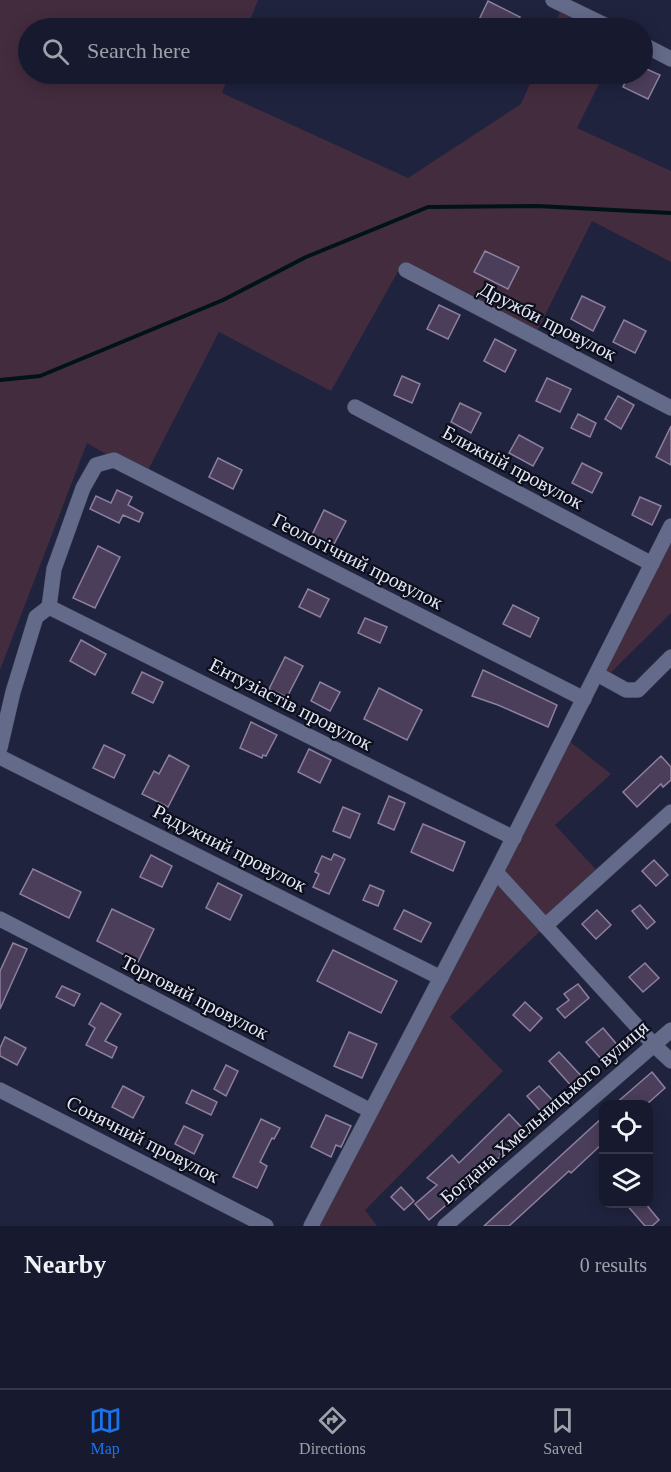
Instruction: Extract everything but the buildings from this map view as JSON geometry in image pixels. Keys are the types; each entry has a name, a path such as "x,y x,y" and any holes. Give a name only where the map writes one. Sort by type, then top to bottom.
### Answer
{"street":[{"path":"553,0 590,18"},
{"path":"653,50 671,59"},
{"name":"Дружби провулок","path":"405,270 671,408"},
{"name":"Ближній провулок","path":"355,407 652,564"},
{"name":"Геологічний провулок","path":"49,607 54,568 82,488 96,465 114,460 584,699"},
{"path":"311,1226 514,838 671,526"},
{"path":"0,748 13,692 36,617 49,607"},
{"name":"Ентузіастів провулок","path":"49,607 514,838"},
{"path":"597,674 626,690 638,690 671,657"},
{"name":"Радужний провулок","path":"0,757 441,978"},
{"path":"545,926 671,812"},
{"path":"496,872 671,1061"},
{"name":"Торговий провулок","path":"0,919 370,1111"},
{"name":"Богдана Хмельницького вулиця","path":"445,1226 671,1030"},
{"name":"Сонячний провулок","path":"0,1090 266,1226"}],"shaded area":[{"path":"0,0 258,0 251,18 18,18 18,84 225,84 222,93 408,178 521,104 530,84 599,84 577,128 671,171 671,262 592,221 534,337 401,266 331,391 219,332 145,476 87,443 0,670"},
{"path":"563,5 590,18 557,18"},
{"path":"671,526 671,613 584,699"},
{"path":"564,737 611,774 555,825 600,874 450,1017 503,1071 365,1210 377,1226 311,1226"}],"waterway":[{"path":"0,380 40,376 223,300 306,257 428,207 537,206 671,213"}]}
